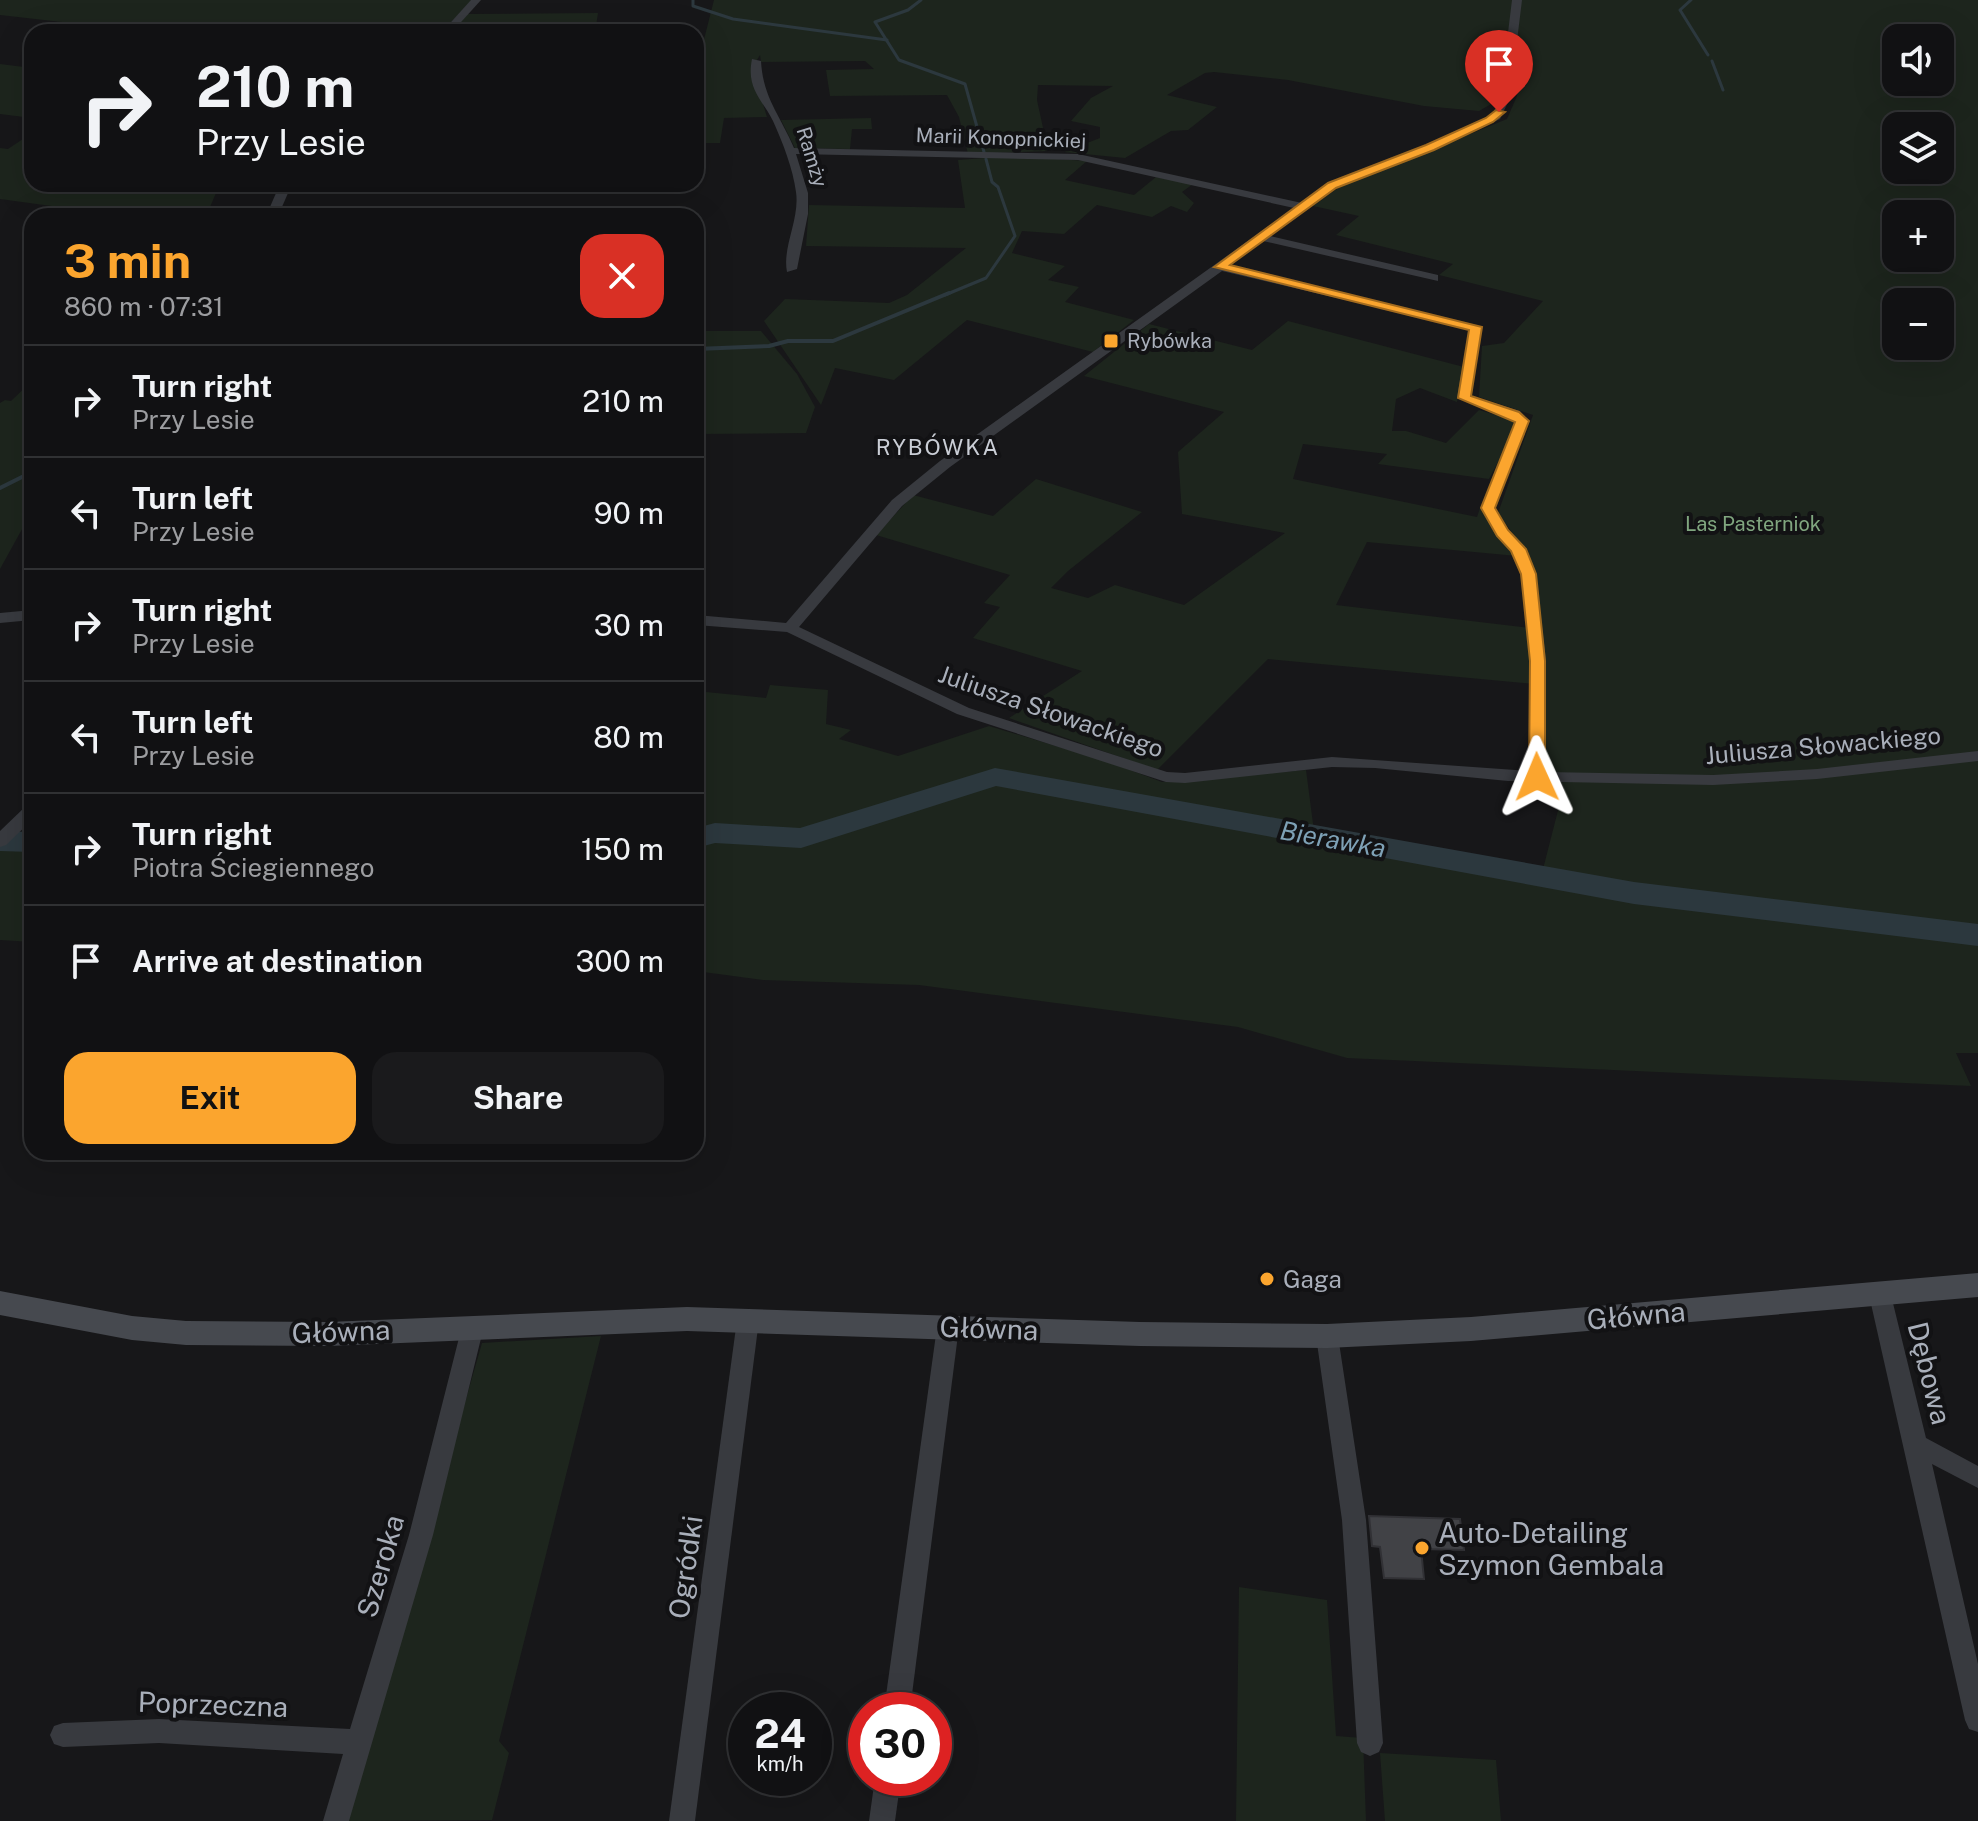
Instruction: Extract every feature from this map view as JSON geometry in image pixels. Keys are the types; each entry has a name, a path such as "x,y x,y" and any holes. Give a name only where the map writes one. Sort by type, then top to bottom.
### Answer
{"main road":[{"name":"Główna","path":"0,1303 132,1328 186,1333 328,1334 687,1319 1327,1336 1471,1329 1978,1285"}],"street":[{"path":"454,24 476,0"},
{"path":"790,628 897,503 919,483 1332,186 1430,148 1496,117 1505,98 1517,0"},
{"name":"Ramży","path":"756,61 757,80 764,103 776,117 802,193 802,214 791,269"},
{"name":"Marii Konopnickiej","path":"790,151 1078,157 1302,206"},
{"path":"1260,237 1434,278"},
{"path":"1220,267 1476,327 1464,398 1515,414 1522,421 1488,508 1503,533 1518,549 1529,574 1538,661 1537,777"},
{"path":"0,618 24,616"},
{"name":"Juliusza Słowackiego","path":"704,621 790,628 963,711 1166,777 1185,778 1332,762 1537,777 1755,779 1978,756"},
{"path":"0,841 24,818"},
{"name":"Dębowa","path":"1880,1295 1916,1444 1978,1478"},
{"name":"Ogródki","path":"682,1821 748,1320"},
{"name":"Szeroka","path":"336,1821 421,1535 473,1326"},
{"path":"899,1692 948,1327"},
{"path":"1327,1336 1354,1520 1370,1743"},
{"path":"1916,1444 1978,1720"},
{"name":"Poprzeczna","path":"63,1735 159,1731 360,1742"},
{"path":"882,1821 885,1796"}],"green space":[{"path":"0,0 472,0 450,24 79,24 0,15"},
{"name":"Las Pasterniok","path":"714,0 1978,0 1978,1053 1956,1053 1971,1086 1347,1058 1238,1027 919,985 763,980 704,972 704,692 766,698 770,685 828,690 826,724 851,730 839,739 898,756 989,726 1106,761 1162,782 1306,770 1314,831 992,773 897,800 931,805 995,783 1709,907 1856,927 1810,912 1542,873 1564,787 1542,755 1539,599 1533,573 1526,552 1498,513 1533,415 1479,397 1482,346 1504,343 1543,301 1439,275 1453,264 1336,235 1359,216 1313,206 1338,188 1507,119 1517,96 1522,50 1497,49 1505,96 1479,111 1424,106 1288,80 1205,73 1167,95 1217,107 1188,130 1171,131 1125,158 1064,152 1100,138 1100,127 1071,121 1091,98 1113,86 1038,85 1037,100 1048,151 968,154 959,117 947,95 830,96 826,70 874,69 865,61 761,62 760,55 752,68 767,117 724,118 720,143 704,143 704,39"},
{"path":"598,13 596,24 459,24 467,14"},
{"path":"0,64 24,67 24,117 0,114"},
{"path":"871,118 872,129 852,129 850,149 795,148 781,120"},
{"path":"24,138 24,192 216,192 210,208 66,208 0,199 0,148 8,149"},
{"path":"1011,156 1087,161 1065,180 1134,195 1156,177 1193,184 1182,192 1194,203 1187,212 1171,206 1152,217 1097,205 1064,234 1022,231 1012,253 1065,266 1048,280 1079,287 1065,302 1134,320 1093,352 967,320 894,380 835,368 821,405 764,321 785,299 889,303 907,295 966,248 806,246 809,205 965,208 958,160"},
{"path":"1288,321 1464,367 1457,402 1420,388 1396,399 1392,431 1406,431 1446,443 1479,410 1513,420 1515,430 1489,479 1378,464 1387,454 1303,444 1293,479 1477,517 1481,505 1517,556 1367,542 1336,605 1530,628 1534,684 1268,659 1157,770 1009,718 1082,671 973,638 1000,607 984,603 1010,575 876,535 913,495 993,516 1036,479 1142,512 1051,588 1088,598 1115,585 1184,605 1285,533 1182,514 1178,452 1224,412 1084,376 1149,324 1252,350"},
{"path":"704,331 761,331 797,374 815,407 806,433 704,434"},
{"path":"24,389 24,526 0,569 0,403 11,401"},
{"path":"7,843 24,844 24,942 0,940 0,850"},
{"path":"601,1336 499,1741 509,1753 492,1820 345,1821 482,1343"},
{"path":"1239,1587 1327,1600 1336,1736 1363,1738 1366,1821 1236,1821"},
{"path":"1380,1753 1496,1760 1501,1821 1385,1821"}],"building":[{"name":"Auto-Detailing Szymon Gembala","path":"1369,1516 1460,1519 1464,1550 1421,1549 1424,1579 1384,1578 1380,1547 1372,1546"}],"waterway":[{"path":"693,0 693,6 733,19 886,40"},
{"path":"886,40 875,22 908,10 921,0"},
{"path":"1691,0 1680,10 1708,55"},
{"path":"886,40 899,60 965,84 984,152"},
{"path":"1712,61 1723,90"},
{"path":"945,295 986,278 1015,236 998,187 992,182 986,159"},
{"path":"704,349 769,346 788,341 833,341 949,293"},
{"path":"0,488 24,476"},
{"name":"Bierawka","path":"704,836 715,833 801,838 995,777 1634,893 1978,935"},
{"name":"Bierawka","path":"0,841 24,842"}],"place":[{"name":"Rybówka","path":"1111,341"},
{"name":"Gaga","path":"1267,1279"},
{"name":"Auto-Detailing Szymon Gembala","path":"1422,1548"}],"district":[{"name":"RYBÓWKA","path":"938,447"}],"route":[{"path":"1499,112 1496,117 1430,148 1332,186 1220,267 1476,327 1464,398 1477,405 1515,414 1522,421 1488,508 1503,533 1518,549 1529,574 1538,661 1537,777"}]}
